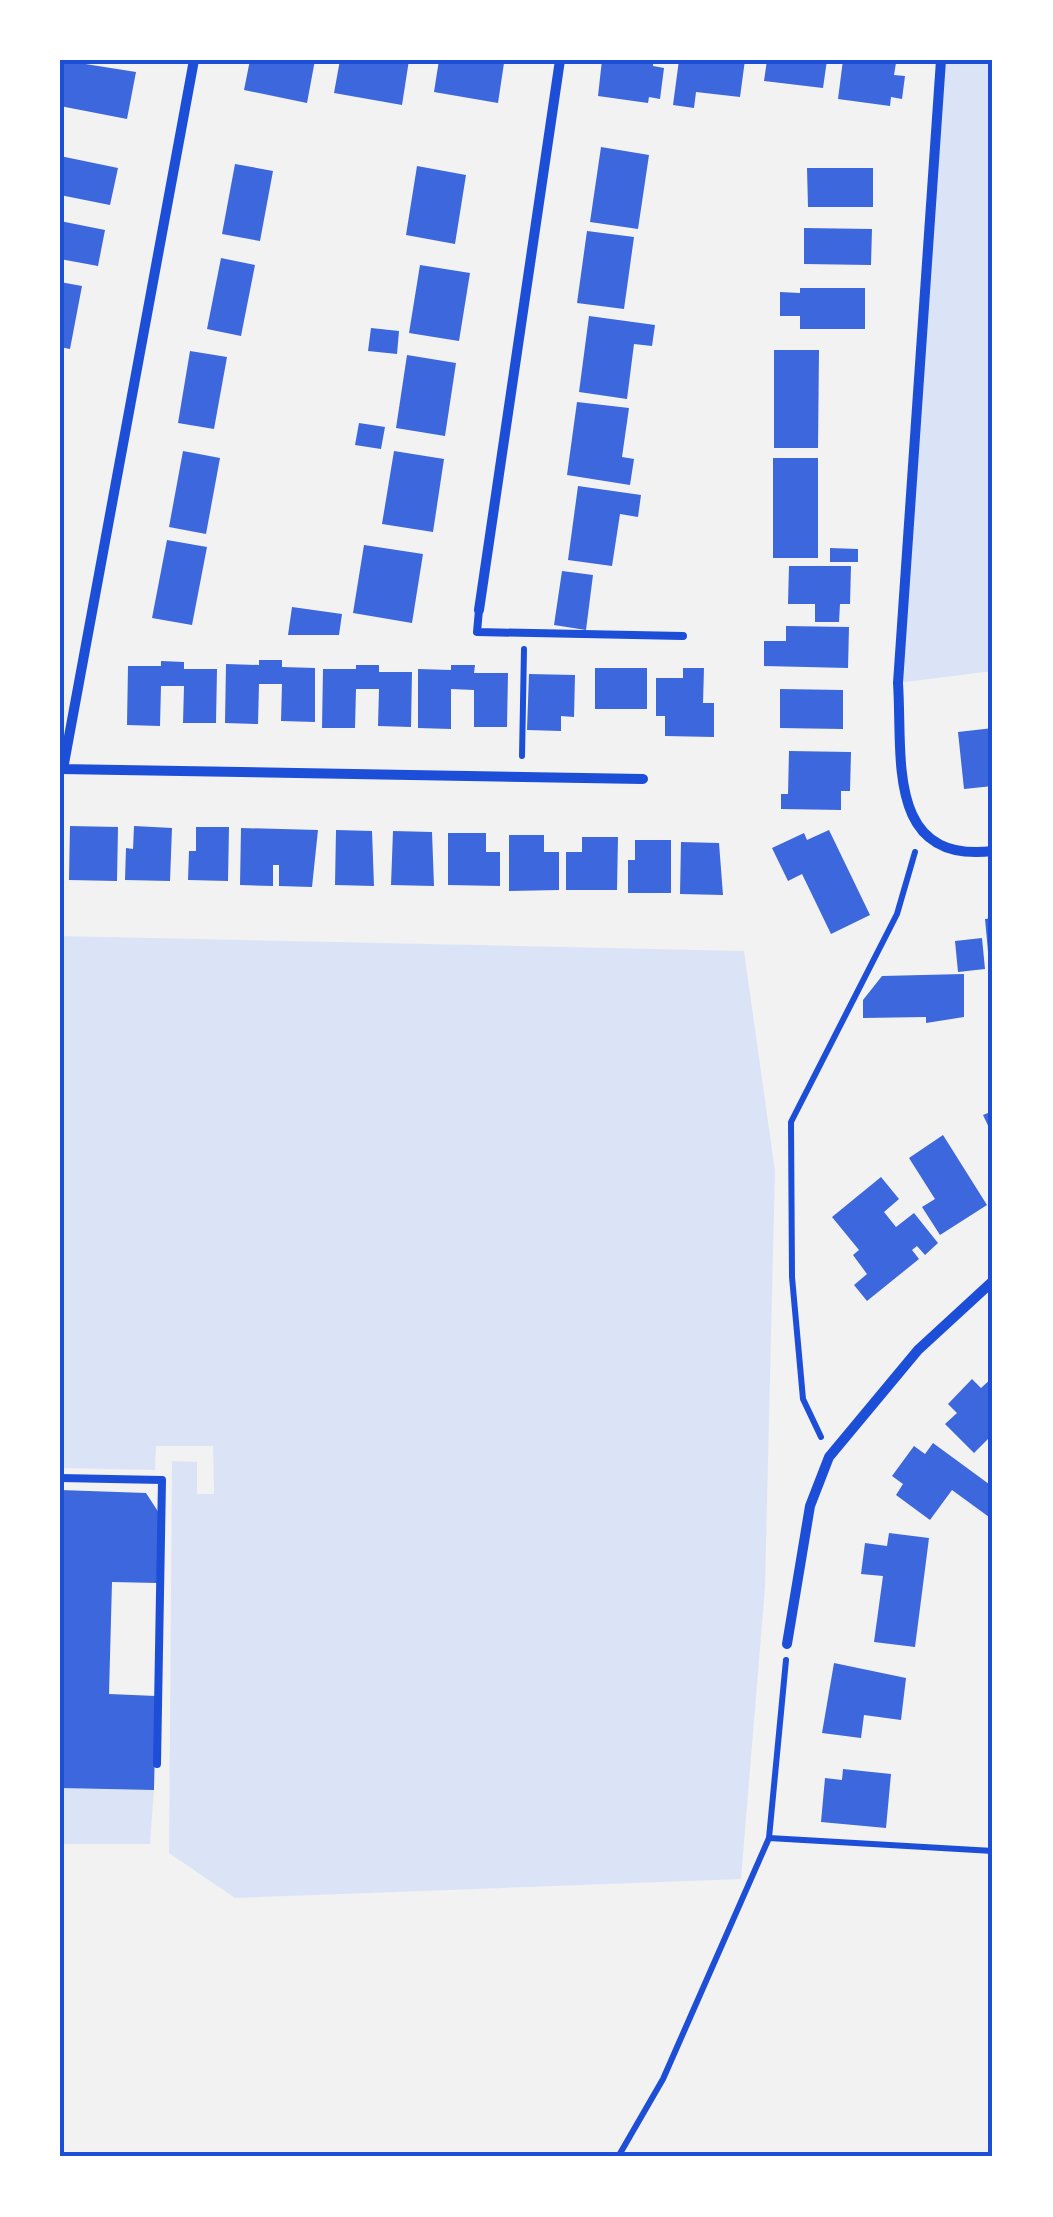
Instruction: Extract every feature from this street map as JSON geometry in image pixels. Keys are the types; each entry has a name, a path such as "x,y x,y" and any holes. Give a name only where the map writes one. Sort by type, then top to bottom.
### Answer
{"street":[{"path":"194,60 62,769 643,779"},
{"path":"479,610 560,60"},
{"path":"941,60 898,683 904,779 911,818 932,843 951,850 993,851"},
{"path":"787,1644 810,1506 829,1456 918,1350 993,1281"}],"lane":[{"path":"479,610 477,632 682,636"},
{"path":"60,1478 162,1480 157,1764"}],"path":[{"path":"522,777 524,633"},
{"path":"829,1456 803,1399 792,1278 791,1122 897,914 920,832"},
{"path":"618,2157 663,2079 769,1838 787,1644"},
{"path":"769,1838 993,1851"}],"shaded area":[{"path":"942,60 993,60 993,671 898,683"},
{"path":"60,936 744,951 775,1171 765,1588 741,1879 235,1898 169,1853 172,1461 197,1462 197,1494 214,1494 213,1446 156,1446 155,1470 60,1468"},
{"path":"60,1788 154,1790 150,1844 60,1844"}],"building":[{"path":"60,60 136,72 127,119 60,106"},
{"path":"250,60 315,60 307,103 244,90"},
{"path":"340,60 409,60 402,105 334,93"},
{"path":"439,60 504,63 498,103 434,92"},
{"path":"602,60 653,60 653,66 664,68 660,99 649,97 648,103 598,96"},
{"path":"679,60 745,60 740,97 696,92 694,108 673,105"},
{"path":"767,60 827,60 823,88 764,81"},
{"path":"843,60 896,63 894,75 905,76 902,99 891,97 890,106 838,99"},
{"path":"601,147 649,155 638,229 590,222"},
{"path":"60,156 118,168 110,205 60,195"},
{"path":"235,164 273,171 260,241 222,234"},
{"path":"417,166 466,175 455,244 406,235"},
{"path":"807,168 873,168 873,207 808,207"},
{"path":"60,221 105,230 98,266 60,259"},
{"path":"804,228 872,229 871,265 804,264"},
{"path":"587,231 634,237 624,309 577,303"},
{"path":"221,258 255,265 241,336 207,329"},
{"path":"420,265 470,273 459,341 409,333"},
{"path":"60,282 82,286 70,349 60,347"},
{"path":"800,288 865,288 865,329 800,329 800,316 780,316 780,292 800,293"},
{"path":"589,316 655,325 652,346 634,344 627,399 579,392"},
{"path":"371,328 399,331 397,354 368,351"},
{"path":"774,350 819,350 818,448 774,448"},
{"path":"190,351 227,357 214,429 178,423"},
{"path":"407,355 456,363 445,436 396,428"},
{"path":"577,402 629,408 622,457 634,459 630,485 567,475"},
{"path":"359,423 385,427 381,449 355,445"},
{"path":"183,451 220,458 206,534 169,527"},
{"path":"394,451 444,459 433,532 382,524"},
{"path":"773,458 818,458 818,558 773,558"},
{"path":"578,486 641,495 638,517 620,514 612,566 568,560"},
{"path":"167,540 207,547 192,625 152,618"},
{"path":"364,545 423,554 412,623 353,613"},
{"path":"830,548 858,549 858,562 830,562"},
{"path":"789,566 851,566 850,604 840,604 839,622 815,622 815,604 788,604"},
{"path":"562,571 593,575 586,630 554,625"},
{"path":"292,607 342,614 339,635 288,635"},
{"path":"786,626 849,627 848,668 764,666 764,641 786,641"},
{"path":"259,660 282,660 282,667 315,668 315,722 281,721 282,684 259,684 258,724 225,723 226,664 259,665"},
{"path":"161,661 184,662 184,669 217,669 216,723 183,723 184,686 161,686 160,726 127,725 128,666 161,666"},
{"path":"356,665 379,665 379,672 412,672 411,727 378,726 379,689 356,689 355,728 322,728 323,669 356,669"},
{"path":"451,665 475,665 474,673 508,673 507,727 474,727 474,690 451,689 451,729 418,728 418,669 451,670"},
{"path":"595,668 647,668 647,709 595,709"},
{"path":"683,668 704,668 703,703 714,703 714,737 665,736 665,716 656,716 656,678 683,678"},
{"path":"529,674 575,675 574,717 561,716 561,731 527,730"},
{"path":"780,689 843,690 843,729 780,728"},
{"path":"993,728 993,786 964,789 958,732"},
{"path":"789,751 851,752 850,791 841,791 841,810 781,809 781,794 788,794"},
{"path":"70,826 118,827 117,881 69,880"},
{"path":"134,826 172,828 170,881 125,880 126,848 133,849"},
{"path":"196,827 229,827 228,881 188,880 189,851 196,851"},
{"path":"241,828 318,830 312,887 279,886 279,865 273,865 273,886 240,885"},
{"path":"336,830 372,831 374,886 335,885"},
{"path":"829,830 870,915 831,934 802,874 788,881 772,848 804,833 807,840"},
{"path":"393,831 432,832 434,886 391,885"},
{"path":"448,833 486,833 486,852 500,852 500,886 448,885"},
{"path":"509,835 544,835 544,852 559,852 559,890 509,891"},
{"path":"582,837 618,837 617,890 566,890 566,852 582,852"},
{"path":"635,840 671,840 671,893 628,893 628,860 635,860"},
{"path":"681,842 719,843 723,895 680,894"},
{"path":"993,918 993,973 990,973 985,919"},
{"path":"982,938 985,969 958,972 955,941"},
{"path":"964,974 964,1017 926,1023 926,1017 863,1018 863,1000 882,976"},
{"path":"993,1111 993,1136 983,1115"},
{"path":"943,1135 987,1205 940,1235 922,1207 935,1199 909,1158"},
{"path":"881,1177 899,1199 884,1212 896,1227 914,1213 938,1243 925,1255 917,1246 912,1250 919,1259 867,1301 854,1285 867,1274 853,1255 859,1250 832,1217"},
{"path":"993,1377 993,1434 974,1453 945,1424 957,1413 948,1404 972,1379 981,1388"},
{"path":"933,1443 993,1487 989,1517 952,1490 930,1520 896,1495 903,1484 892,1476 914,1446 925,1454"},
{"path":"60,1490 146,1493 159,1513 157,1583 112,1582 109,1694 156,1696 154,1790 60,1788"},
{"path":"889,1533 929,1538 915,1647 874,1642 883,1576 861,1574 865,1543 887,1546"},
{"path":"834,1663 906,1678 901,1720 864,1715 861,1738 822,1733"},
{"path":"843,1769 891,1774 886,1828 821,1822 825,1778 842,1780"}]}
